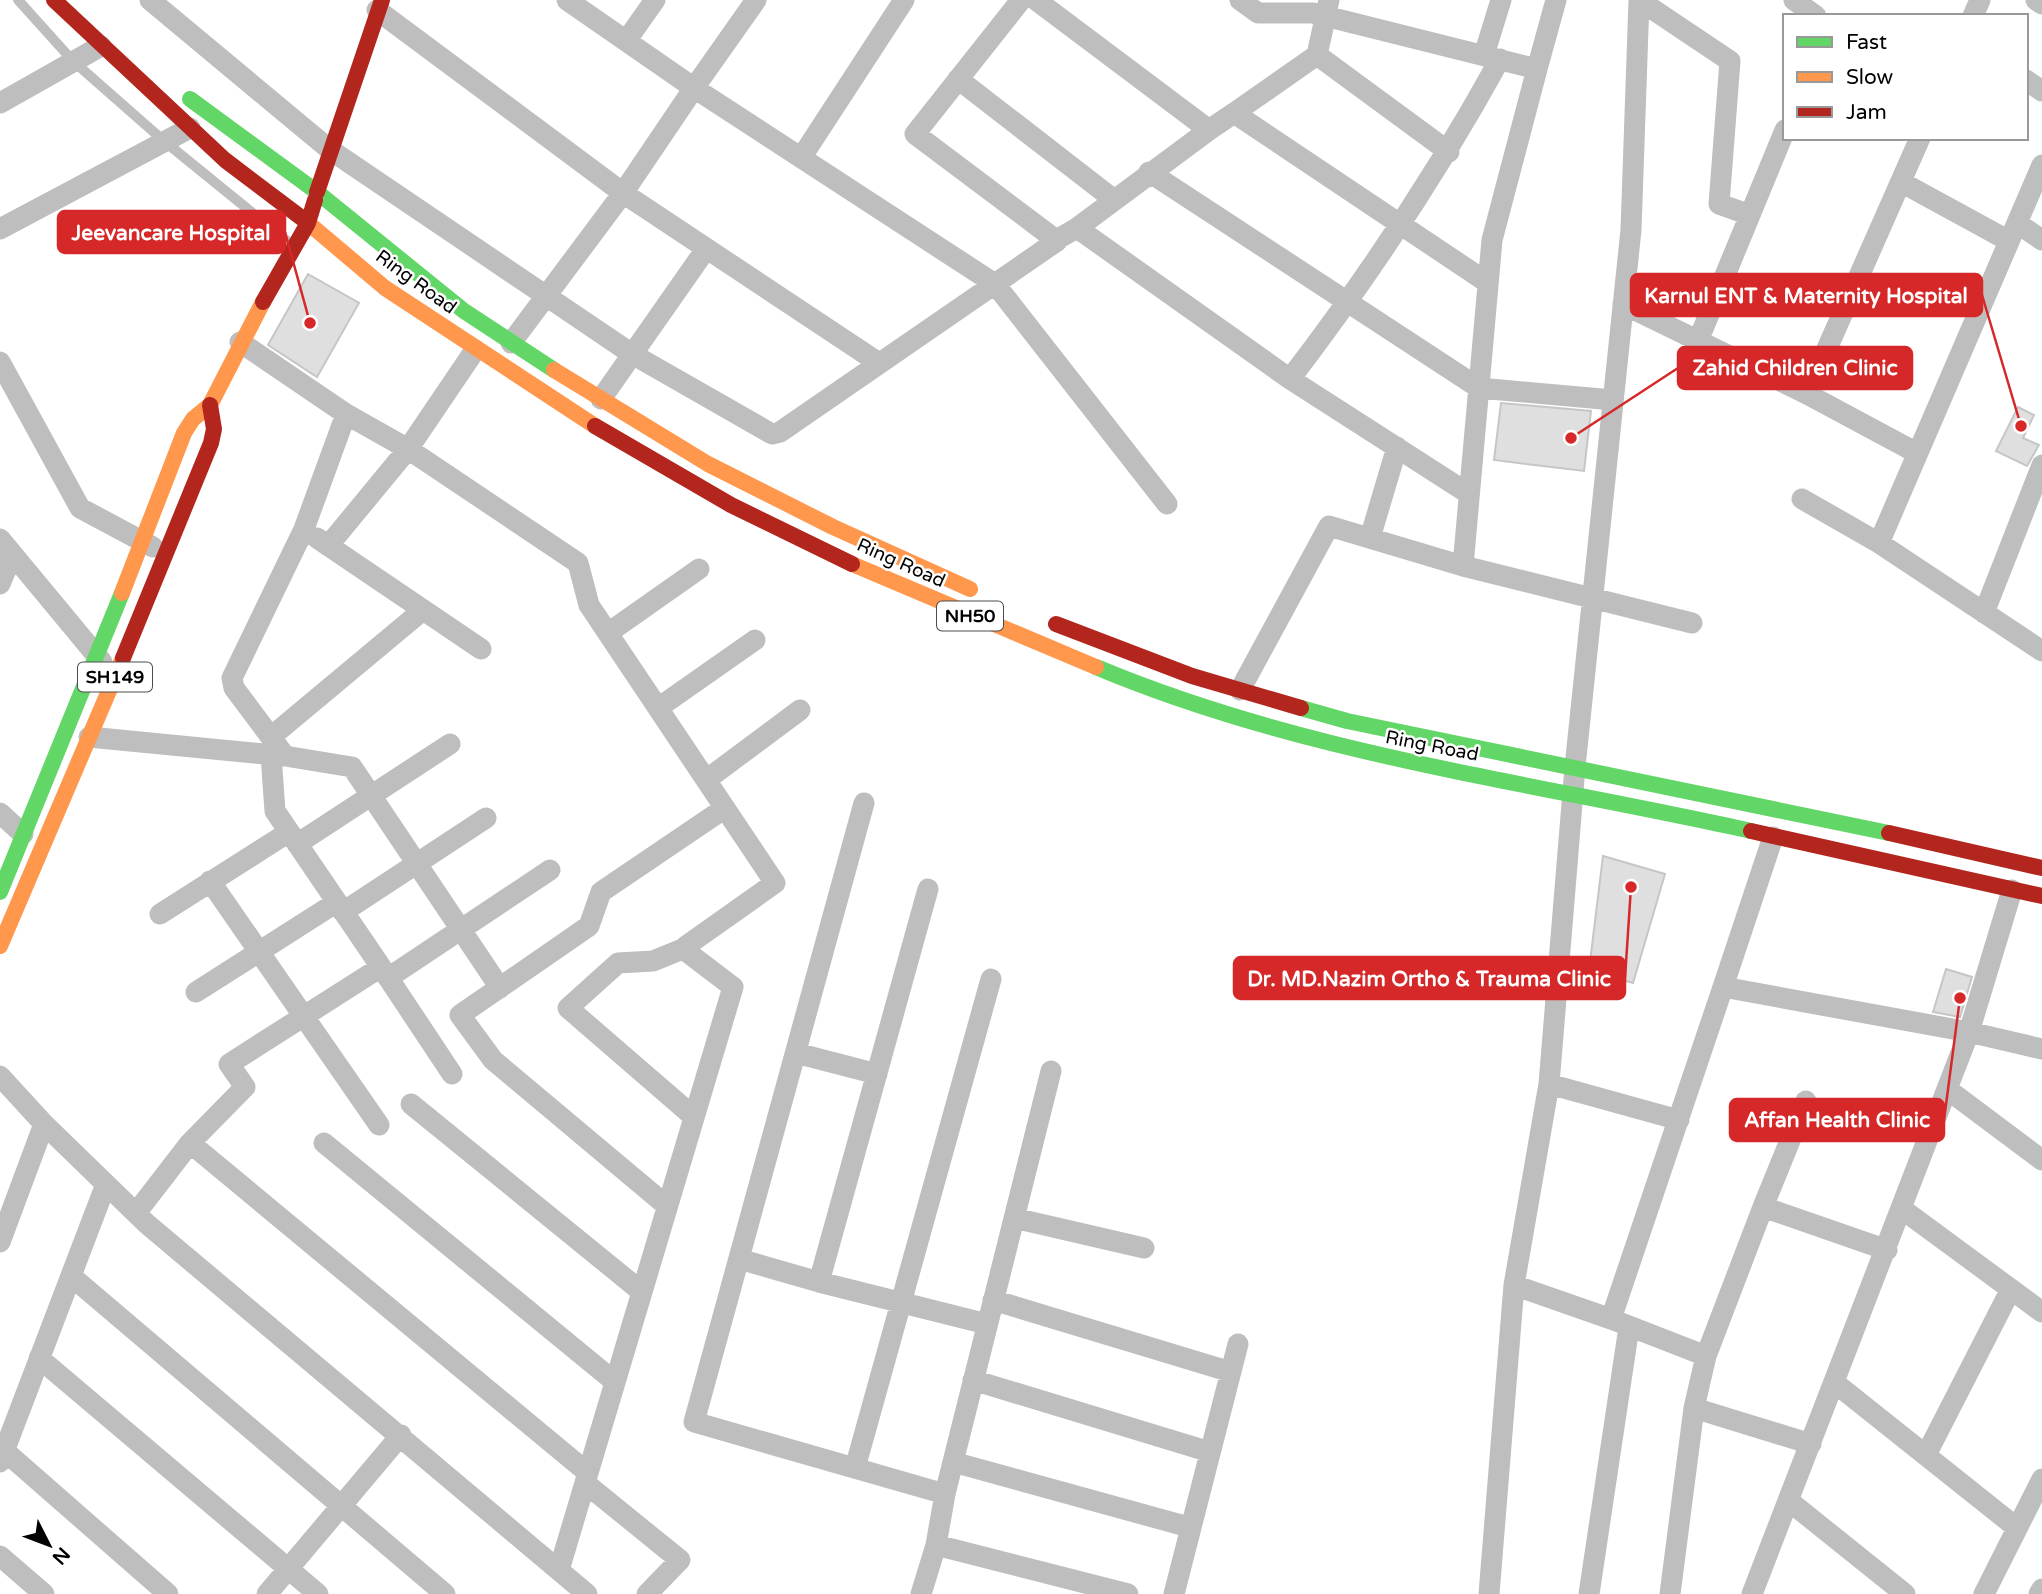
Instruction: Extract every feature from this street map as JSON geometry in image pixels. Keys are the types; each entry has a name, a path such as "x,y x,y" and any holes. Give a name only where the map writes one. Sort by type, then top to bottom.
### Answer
{"main road":[{"name":"Ring Road","path":"54,0 225,160 308,223 385,288 475,350 611,437 731,505 853,565 1118,676 1252,723 1366,754 1773,837 2042,896"},
{"path":"317,192 328,149 379,5"},
{"name":"Ring Road","path":"180,89 199,107 317,192 464,311 511,343 708,464 833,527 984,595"},
{"name":"SH149","path":"0,892 143,542 184,433 193,419 210,405 240,342 308,223 317,192"},
{"name":"SH149","path":"0,946 167,554 211,443 214,429 210,405"},
{"name":"Ring Road","path":"1035,616 1192,676 1347,721 1782,809 2042,868"}],"street":[{"path":"150,0 328,149 632,354 772,434 780,432 1077,228 1149,172 1317,55 1327,8"},
{"path":"566,0 694,88 995,284 1167,504"},
{"path":"626,41 655,0"},
{"path":"511,343 623,192 756,0"},
{"path":"1021,0 915,134 1057,241"},
{"path":"1036,0 1209,130"},
{"path":"1240,0 1258,13 1313,13 1327,8 1537,69"},
{"path":"1290,379 1348,303 1449,152 1492,57 1501,0"},
{"path":"1463,566 1492,240 1556,0"},
{"path":"1489,1594 1514,1285 1549,1084 1575,767 1631,230 1639,0 1730,61 1719,204 1750,215"},
{"path":"1794,0 1813,14"},
{"path":"2036,0 2042,4"},
{"path":"801,158 900,2"},
{"path":"379,5 623,192 879,363"},
{"path":"0,103 102,46"},
{"path":"1317,55 1449,152"},
{"path":"958,79 1114,199"},
{"path":"1234,113 1488,284"},
{"path":"0,229 190,128"},
{"path":"1698,341 1783,135"},
{"path":"1807,394 1919,140"},
{"path":"1879,543 2042,165"},
{"path":"1149,172 1479,388 1613,400"},
{"path":"1900,182 2013,232 2042,240"},
{"path":"1077,228 1290,379 1469,494"},
{"path":"601,399 706,249"},
{"path":"1623,304 1807,394 1917,453"},
{"path":"240,342 346,414 408,449 578,562 589,605 775,883 685,948 653,961 618,963 568,1007 694,1117"},
{"path":"328,546 408,449 475,350"},
{"path":"0,362 80,509 167,554"},
{"path":"346,414 304,529 232,678 234,688 276,749 275,811 452,1074"},
{"path":"1370,538 1396,447"},
{"path":"1984,613 2034,508 2042,465"},
{"path":"1802,499 1879,543 2042,651"},
{"path":"1240,690 1329,526 1463,566 1692,623"},
{"path":"304,529 481,649"},
{"path":"6,547 115,677"},
{"path":"0,583 6,547"},
{"path":"608,633 699,569"},
{"path":"276,749 423,610"},
{"path":"658,708 755,640"},
{"path":"706,780 800,710"},
{"path":"89,737 276,749 348,765 500,989"},
{"path":"160,914 210,881 371,796 450,744"},
{"path":"864,803 694,1422 945,1494"},
{"path":"667,1206 493,1060 460,1015 589,926 601,892 725,808"},
{"path":"0,813 23,834"},
{"path":"196,992 258,953 415,864 486,818"},
{"path":"1589,1594 1620,1323 1679,1120 1773,837"},
{"path":"135,1213 190,1143 245,1087 229,1064 303,1017 461,929 550,870"},
{"path":"210,881 379,1125"},
{"path":"819,1282 928,889"},
{"path":"1752,1594 1969,1032 2012,890"},
{"path":"559,1570 733,987 685,948"},
{"path":"855,1468 991,979"},
{"path":"1723,987 1969,1032 2042,1049"},
{"path":"796,1053 877,1074"},
{"path":"921,1594 936,1545 945,1494 1051,1071"},
{"path":"0,1076 44,1124 135,1213 587,1594"},
{"path":"1549,1084 1679,1120"},
{"path":"1947,1089 2042,1160"},
{"path":"1670,1594 1694,1408 1706,1356 1806,1101"},
{"path":"411,1104 642,1292"},
{"path":"0,1242 44,1124"},
{"path":"190,1143 680,1560 646,1594"},
{"path":"324,1143 615,1381"},
{"path":"106,1184 1,1453 168,1594"},
{"path":"1763,1207 1887,1250"},
{"path":"1902,1209 2042,1312"},
{"path":"1014,1218 1144,1248"},
{"path":"739,1259 987,1324"},
{"path":"71,1276 445,1594"},
{"path":"1514,1285 1706,1356"},
{"path":"1926,1455 2011,1289"},
{"path":"993,1300 1231,1372"},
{"path":"1174,1594 1238,1344"},
{"path":"39,1358 318,1594"},
{"path":"973,1380 1210,1452"},
{"path":"1835,1383 2017,1528"},
{"path":"1694,1408 1811,1444"},
{"path":"267,1594 401,1435"},
{"path":"953,1462 1189,1527"},
{"path":"1984,1594 2042,1479"},
{"path":"1789,1501 1905,1594"},
{"path":"936,1545 1128,1594"},
{"path":"0,1556 38,1592"},
{"path":"2039,1594 2042,1588"}],"lane":[{"path":"18,0 73,61 164,141 294,247"}],"building":[{"path":"308,274 359,303 317,377 268,345"},
{"path":"1501,403 1591,411 1584,471 1494,460"},
{"path":"2018,407 2034,415 2023,438 2039,445 2027,466 1996,451"},
{"path":"1603,856 1665,874 1633,983 1589,970"},
{"path":"1946,969 1972,977 1960,1017 1933,1012"}],"traffic: fast":[{"path":"190,99 317,192 464,311 554,370"},
{"path":"0,892 122,593"},
{"path":"1096,667 1175,697 1338,745 1751,831"},
{"path":"1301,708 1347,721 1889,833"}],"traffic: slow":[{"path":"307,222 385,288 595,426"},
{"path":"122,593 184,433 193,419 210,405 263,302"},
{"path":"554,370 708,464 833,527 970,589"},
{"path":"852,564 1096,667"},
{"path":"0,946 123,658"}],"traffic: jam":[{"path":"54,0 225,160 307,222"},
{"path":"317,192 382,0"},
{"path":"263,302 308,223 315,200"},
{"path":"123,658 211,443 214,429 210,405"},
{"path":"595,426 731,505 852,564"},
{"path":"1056,624 1192,676 1301,708"},
{"path":"1751,831 2042,896"},
{"path":"1889,833 2042,868"}],"place":[{"name":"Jeevancare Hospital","path":"310,323"},
{"name":"Karnul ENT & Maternity Hospital","path":"2021,426"},
{"name":"Zahid Children Clinic","path":"1571,438"},
{"name":"Dr. MD.Nazim Ortho & Trauma Clinic","path":"1631,887"},
{"name":"Affan Health Clinic","path":"1960,998"}]}
